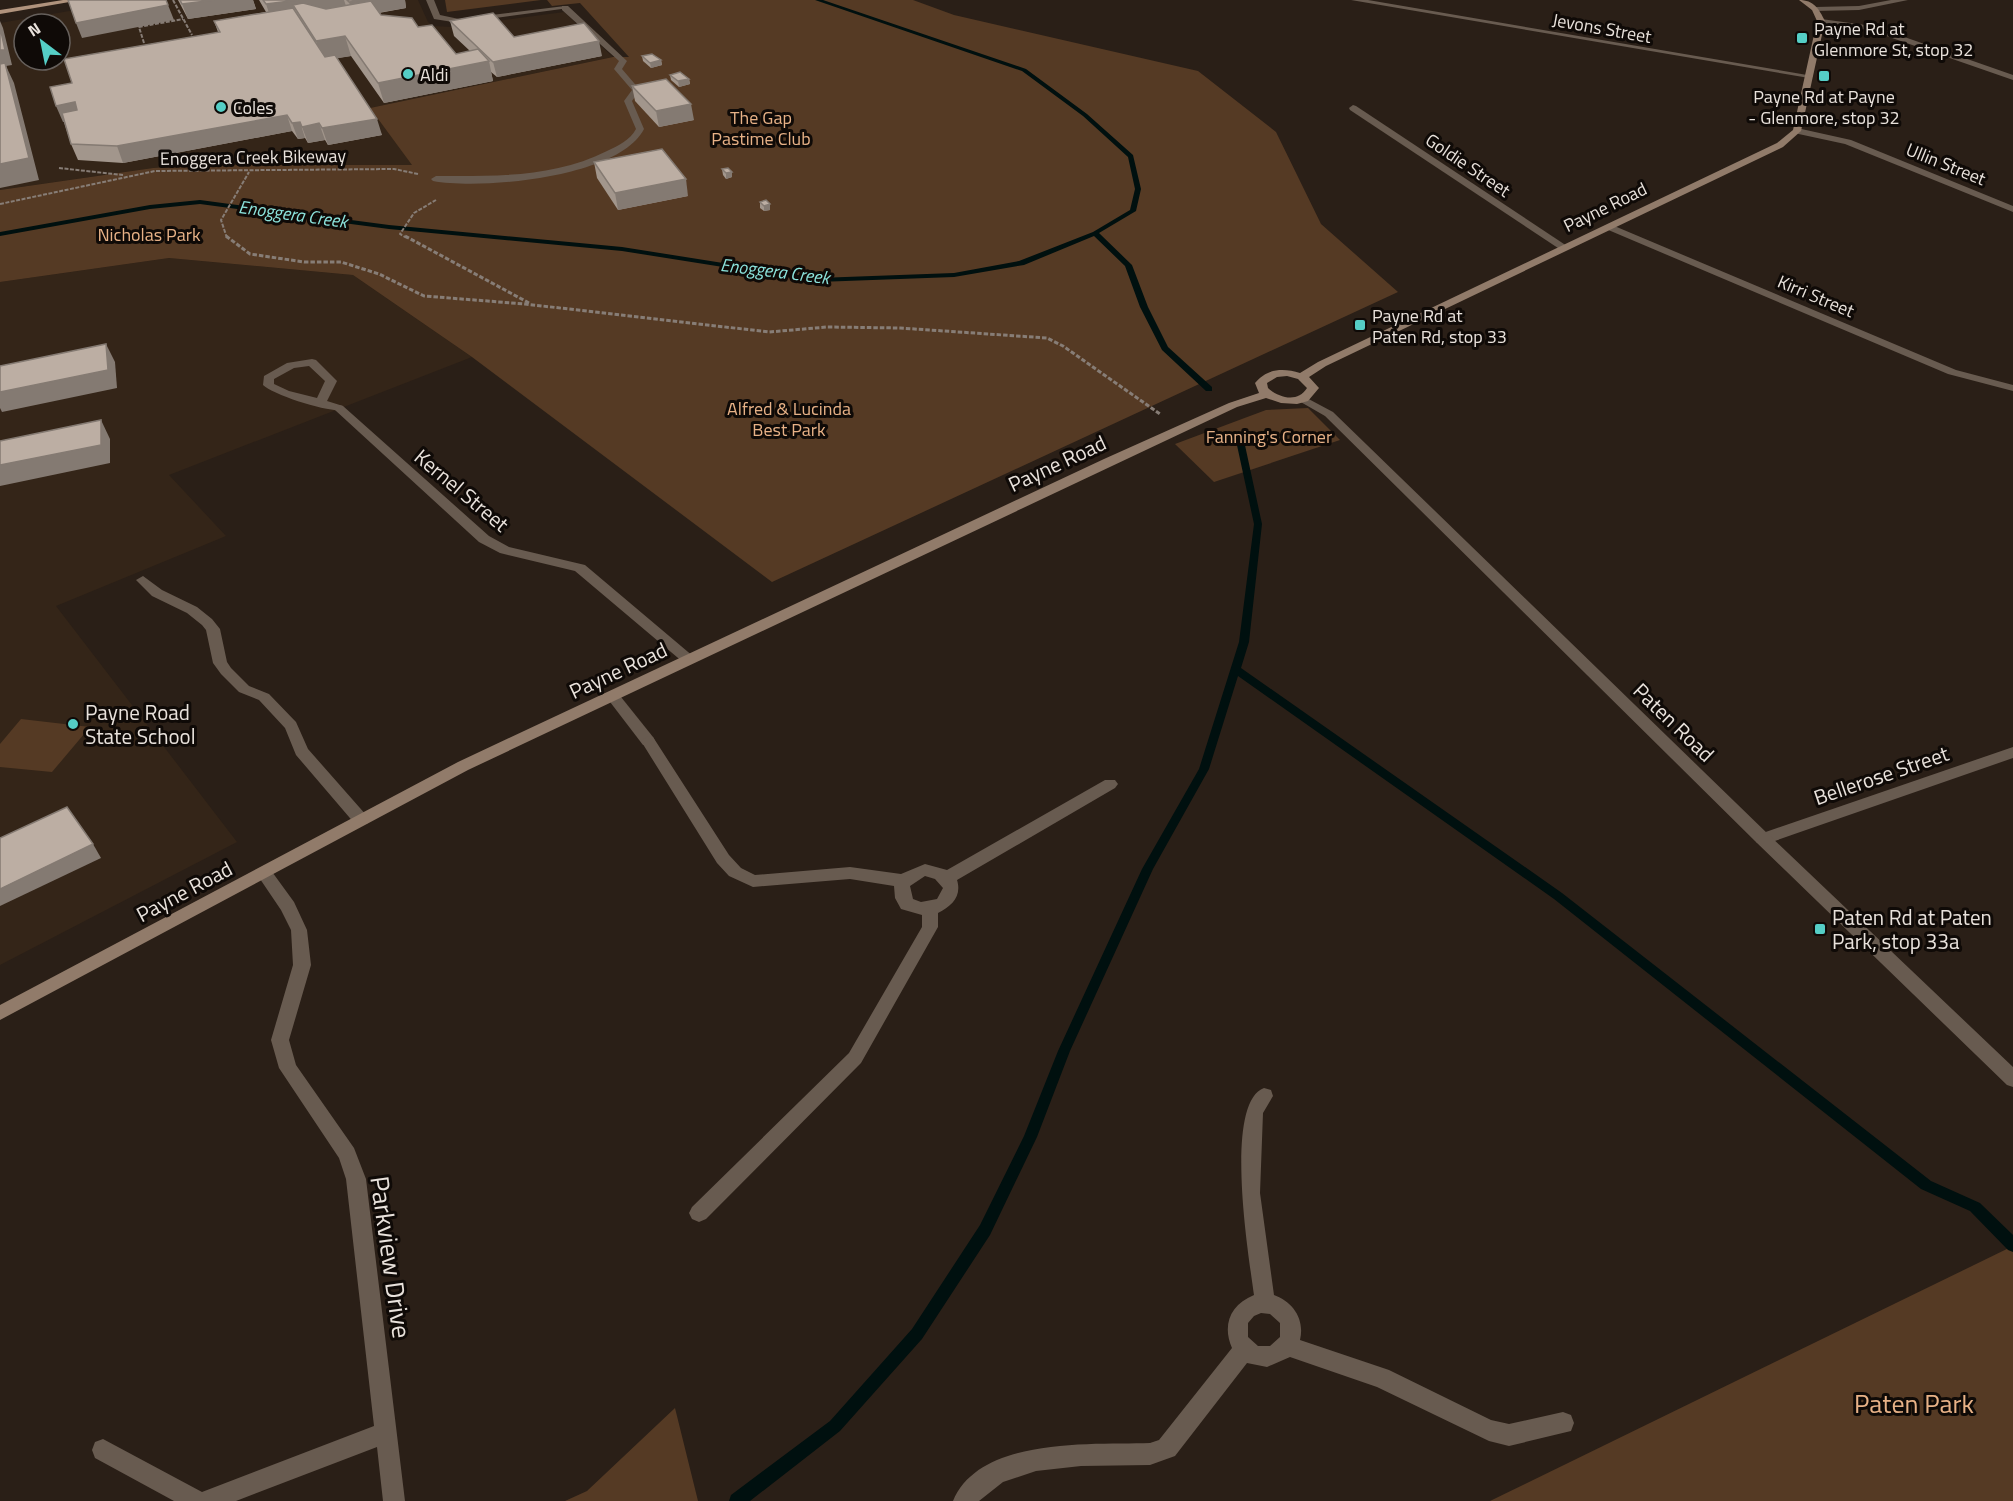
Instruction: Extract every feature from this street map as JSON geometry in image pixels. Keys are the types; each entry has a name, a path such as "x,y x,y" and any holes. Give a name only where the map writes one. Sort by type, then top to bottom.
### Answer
{"main road":[{"path":"0,12 76,0"},
{"path":"1797,131 1821,21 1815,9 1803,0"},
{"name":"Payne Road","path":"1302,377 1322,364 1780,145 1797,131"},
{"path":"1267,394 1262,389 1261,383 1270,375 1288,373 1302,377 1313,388 1311,393 1303,399"},
{"name":"Payne Road","path":"0,1013 463,766 1129,452 1233,405 1267,394"},
{"name":"Paten Road","path":"1267,394 1286,401 1303,399"}],"street":[{"path":"430,0 437,18 453,21 566,8 623,61 618,69 636,90 628,101 640,129 637,136 602,158 579,169 508,179 436,179"},
{"name":"Jevons Street","path":"1355,0 1809,76"},
{"path":"1815,9 1859,8 1904,0"},
{"path":"1821,21 1870,28 2013,78"},
{"name":"Goldie Street","path":"1353,108 1565,248"},
{"name":"Ullin Street","path":"1797,131 1848,142 2013,209"},
{"name":"Kirri Street","path":"1609,226 1952,372 2013,388"},
{"path":"312,362 332,381 321,401 280,393 268,385 268,378 291,365 312,362"},
{"name":"Paten Road","path":"1303,399 1329,414 1763,839 2013,1079"},
{"name":"Kernel Street","path":"321,401 339,408 484,539 505,550 580,568 688,660"},
{"path":"143,580 157,593 192,610 207,622 213,629 217,656 226,671 244,689 264,697 291,726 301,751 361,820"},
{"path":"612,695 648,741 723,859 735,872 753,881 850,873 904,880"},
{"name":"Bellerose Street","path":"1763,839 2013,752"},
{"path":"947,878 1110,784"},
{"path":"925,870 941,873 947,878 952,890 950,897 945,903 930,909 907,904 901,893 904,880 909,875 925,870"},
{"name":"Parkview Drive","path":"264,873 288,907 299,930 302,965 280,1040 288,1068 346,1154 356,1179 394,1501"},
{"path":"699,1213 855,1058 930,927 930,909"},
{"path":"1264,1096 1254,1112 1250,1193 1265,1304"},
{"path":"1265,1304 1274,1306 1288,1320 1291,1338 1288,1346 1277,1356 1260,1357 1245,1348 1237,1332 1239,1317 1250,1306 1265,1304"},
{"path":"1288,1346 1381,1378 1489,1430 1509,1435 1563,1423"},
{"path":"964,1501 978,1484 1030,1460 1132,1453 1153,1456 1167,1448 1245,1348"},
{"path":"207,1501 386,1433"},
{"path":"103,1450 196,1501"}],"path":[{"path":"173,0 192,35"},
{"path":"144,43 139,27 183,19"},
{"path":"59,168 128,176"},
{"name":"Enoggera Creek Bikeway","path":"0,204 128,176 180,170 249,172 394,168 436,179"},
{"path":"249,172 221,220 227,238 250,254 304,262 341,262 379,274 424,296 532,304 769,332 827,327 900,328 1047,338 1063,346 1162,413 1156,416"},
{"path":"405,221 400,234 532,304"}],"shaded area":[{"path":"133,0 418,0 428,22 433,26 452,27 564,12 613,57 370,108 413,165 196,165 153,168 0,190 0,23 12,21 12,72 72,72 72,12 64,12"},
{"name":"Payne Road State School","path":"169,258 353,275 472,357 169,475 226,536 56,606 237,842 0,965 0,282"}],"green space":[{"path":"445,0 541,0 447,12"},
{"path":"547,0 913,0 954,15 1198,71 1276,132 1321,224 1398,292 772,582 472,357 353,275 169,258 0,282 0,190 153,168 196,165 412,165 370,108 613,57 629,57 580,3 552,6"},
{"name":"Fanning's Corner","path":"1308,408 1340,440 1214,482 1175,444 1266,410"},
{"path":"21,719 90,727 52,772 0,767 0,744"},
{"name":"Paten Park","path":"2013,1246 2013,1501 1490,1501"},
{"path":"675,1408 698,1501 565,1501 587,1491"}],"building":[{"path":"68,0 166,0 168,5 76,23"},
{"path":"180,0 214,0 182,4"},
{"path":"263,0 298,0 266,4"},
{"path":"371,1 381,15 412,18 418,27 432,25 456,54 478,49 489,61 378,83 345,36 316,41 293,5 303,3 326,9"},
{"path":"293,8 325,57 335,55 377,119 322,128 319,123 302,127 300,122 292,123 287,115 117,146 71,144 62,113 77,110 75,102 56,106 50,87 72,83 68,72 72,72 72,58 220,32 214,21"},
{"path":"493,13 514,37 584,23 599,41 493,62 450,21"},
{"path":"0,27 5,50 0,50"},
{"path":"652,54 661,60 650,63 642,56"},
{"path":"5,63 29,158 0,164 0,64"},
{"path":"680,72 689,79 678,81 670,75"},
{"path":"666,79 691,104 656,111 632,86"},
{"path":"662,149 686,179 615,193 594,162"},
{"path":"728,168 732,172 726,173 722,169"},
{"path":"766,200 770,204 764,206 760,202"},
{"path":"106,344 108,370 0,392 0,366"},
{"path":"101,420 101,445 0,465 0,441"},
{"path":"67,807 93,844 0,889 0,838"}],"waterway":[{"name":"Enoggera Creek","path":"818,0 1024,70 1085,115 1131,156 1138,189 1133,211 1095,233"},
{"name":"Enoggera Creek","path":"0,234 150,207 200,202 389,227 622,249 818,280 954,275 1021,263 1095,233"},
{"path":"1095,233 1128,265 1144,307 1165,348 1209,389"},
{"path":"737,1501 835,1426 917,1334 985,1230 1030,1137 1064,1051 1148,869 1204,769 1244,642 1258,524 1239,436"},
{"path":"1236,670 1558,896 1926,1185 1975,1207 2013,1245"}],"place":[{"name":"Payne Rd at Glenmore St, stop 32","path":"1802,38"},
{"name":"Aldi","path":"408,74"},
{"name":"Payne Rd at Payne - Glenmore, stop 32","path":"1824,76"},
{"name":"Coles","path":"221,107"},
{"name":"Payne Rd at Paten Rd, stop 33","path":"1360,325"},
{"name":"Payne Road State School","path":"73,724"},
{"name":"Paten Rd at Paten Park, stop 33a","path":"1820,929"}],"park label":[{"name":"The Gap Pastime Club","path":"761,127"},
{"name":"Nicholas Park","path":"149,234"},
{"name":"Alfred & Lucinda Best Park","path":"789,418"}]}
